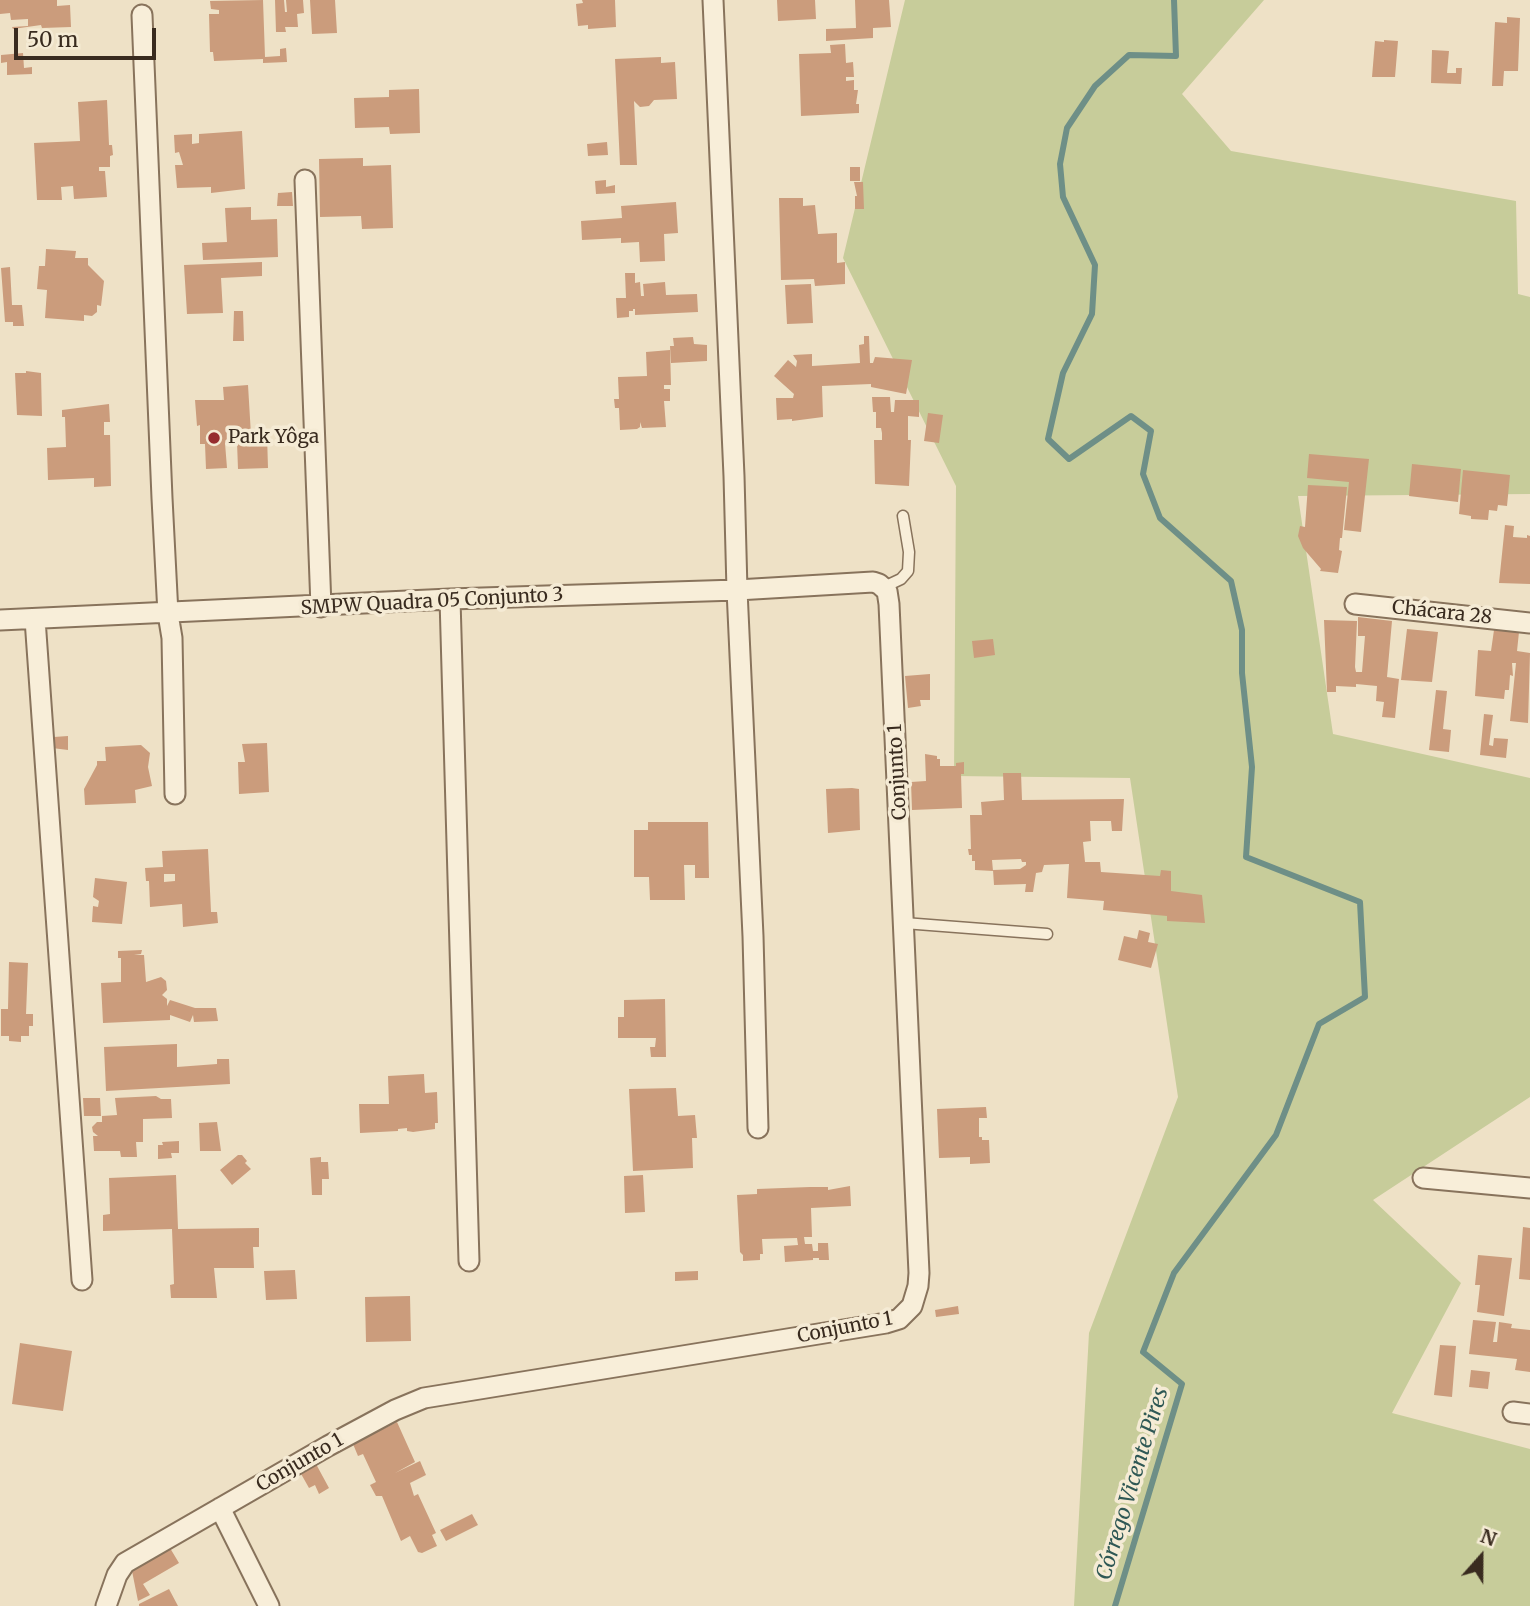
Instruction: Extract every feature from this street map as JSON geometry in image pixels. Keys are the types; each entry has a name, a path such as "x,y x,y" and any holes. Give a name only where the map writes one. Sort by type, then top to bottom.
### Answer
{"street":[{"path":"713,0 753,936 758,1128"},
{"path":"142,15 168,614 172,638 175,794"},
{"path":"305,180 321,607"},
{"name":"SMPW Quadra 05 Conjunto 3","path":"0,620 450,599 874,585"},
{"name":"Conjunto 1","path":"106,1606 117,1575 125,1563 380,1418 424,1398 886,1323 900,1319 906,1313 916,1295 919,1273 904,923 889,604 887,591 874,585"},
{"path":"450,599 469,1262"},
{"name":"Chácara 28","path":"1355,604 1530,623"},
{"path":"35,619 82,1280"},
{"path":"1423,1178 1530,1188"},
{"path":"220,1508 269,1606"}],"lane":[{"path":"874,585 901,579 908,571 909,552 904,516"},
{"path":"904,923 1047,933"}],"green space":[{"path":"905,0 1264,0 1182,94 1231,151 1516,201 1518,294 1530,297 1530,494 1298,496 1333,734 1530,778 1530,1097 1373,1200 1461,1283 1392,1413 1530,1449 1530,1606 1074,1606 1089,1333 1178,1097 1130,778 954,776 956,486 843,258"}],"building":[{"path":"0,0 57,0 57,6 70,5 71,27 42,28 41,25 13,29 12,27 28,26 28,19 11,20 10,13 0,14"},
{"path":"263,0 265,57 280,56 280,49 286,48 287,62 263,63 263,59 214,61 213,52 210,52 209,14 219,14 219,10 211,9 210,1"},
{"path":"275,0 284,0 287,12 286,0 303,0 304,13 297,14 298,27 285,27 286,32 276,32"},
{"path":"310,0 335,0 337,33 312,34"},
{"path":"582,0 615,0 616,27 588,29 588,25 578,26 576,4 583,3"},
{"path":"777,0 815,0 816,19 778,21"},
{"path":"855,0 889,0 891,27 873,28 873,38 826,41 826,29 856,28"},
{"path":"1507,17 1520,18 1518,71 1504,71 1503,86 1492,86 1495,22 1507,23"},
{"path":"1375,41 1398,41 1395,77 1372,77"},
{"path":"845,44 846,63 853,62 854,77 846,77 846,81 854,80 854,90 858,90 856,104 859,104 859,113 801,116 799,54 831,53 830,45"},
{"path":"1432,50 1449,51 1447,73 1456,73 1456,68 1462,68 1461,84 1431,83"},
{"path":"23,53 24,68 32,67 32,74 7,75 7,62 1,63 1,55"},
{"path":"661,57 661,63 675,62 677,99 654,100 649,106 640,107 634,101 637,165 620,165 615,59"},
{"path":"419,89 420,133 390,134 389,127 355,128 354,98 389,97 389,90"},
{"path":"107,100 109,145 112,145 113,155 110,156 110,167 99,167 99,171 105,171 107,197 74,199 73,186 61,187 62,200 37,200 34,143 80,141 78,102"},
{"path":"242,131 245,189 211,193 211,187 177,188 175,165 183,165 179,152 175,153 174,135 192,134 192,144 199,143 199,134"},
{"path":"607,142 608,155 588,156 587,144"},
{"path":"363,158 363,166 391,165 393,228 362,229 361,216 320,217 319,159"},
{"path":"850,167 860,167 860,181 850,181"},
{"path":"606,180 606,187 615,185 615,193 596,194 595,181"},
{"path":"854,182 863,182 864,209 855,209 857,196"},
{"path":"292,192 293,206 277,206 278,193"},
{"path":"779,198 803,198 803,206 815,205 818,234 837,233 837,263 845,262 845,284 815,286 814,279 781,280"},
{"path":"676,202 678,233 664,234 665,261 640,262 639,242 621,243 621,238 582,240 581,221 622,218 621,206"},
{"path":"251,207 251,220 277,219 278,257 203,260 202,243 227,242 225,208"},
{"path":"46,249 76,251 75,258 88,258 88,265 104,281 101,306 97,305 97,312 92,316 84,315 84,321 45,318 47,290 37,289 39,266 45,266"},
{"path":"262,262 262,276 221,278 223,313 187,314 184,265"},
{"path":"10,267 12,305 22,305 24,326 13,326 13,322 5,322 1,268"},
{"path":"625,273 635,273 635,283 640,282 641,296 644,296 643,284 665,282 666,295 697,294 698,312 635,315 633,309 629,311 629,317 617,318 616,298 626,298"},
{"path":"811,284 813,323 787,324 785,285"},
{"path":"234,311 243,311 244,341 233,341"},
{"path":"864,336 869,336 870,363 873,363 875,357 912,360 906,394 871,387 871,384 822,386 823,417 777,420 776,398 793,398 794,394 774,376 788,360 796,367 797,361 793,355 812,354 812,366 860,363 859,345 864,344"},
{"path":"693,337 694,344 707,345 707,361 671,363 670,346 674,346 673,338"},
{"path":"670,350 671,385 664,385 664,389 670,389 670,401 664,401 666,427 642,428 640,422 637,429 620,430 619,408 615,408 614,399 619,399 618,377 647,376 646,352"},
{"path":"15,373 41,373 42,416 17,415"},
{"path":"248,385 251,435 267,435 268,468 238,469 237,442 225,443 227,468 206,469 205,444 200,444 200,425 197,426 195,400 224,400 223,387"},
{"path":"872,397 890,397 891,412 894,412 895,400 919,400 919,417 908,416 908,440 911,440 909,486 875,484 874,440 882,440 882,433 881,428 876,428"},
{"path":"109,404 110,422 104,422 104,435 110,435 111,486 94,487 94,478 48,480 47,448 66,447 65,417 62,417 62,410"},
{"path":"928,413 943,415 939,443 924,441"},
{"path":"1309,454 1369,459 1361,532 1344,530 1349,482 1307,478"},
{"path":"1412,464 1461,469 1458,502 1409,496"},
{"path":"1463,470 1510,475 1507,506 1498,505 1497,511 1489,510 1488,520 1471,519 1471,516 1459,514"},
{"path":"1308,485 1347,487 1338,573 1320,571 1303,548 1298,536 1300,526 1305,527"},
{"path":"1505,525 1514,526 1513,537 1530,536 1530,584 1499,583"},
{"path":"1358,617 1392,621 1387,677 1399,679 1395,718 1382,717 1384,702 1376,701 1377,686 1336,686 1336,692 1327,692 1324,620 1357,621 1355,667 1356,672 1362,672 1365,636 1358,636"},
{"path":"1407,629 1438,632 1432,682 1401,680"},
{"path":"1494,630 1519,632 1517,651 1530,653 1528,723 1510,721 1516,663 1512,663 1513,676 1510,675 1509,690 1505,690 1504,699 1475,696 1478,650 1491,651"},
{"path":"993,639 995,655 974,658 972,641"},
{"path":"930,674 930,700 920,700 921,706 908,708 905,676"},
{"path":"1436,690 1447,691 1443,729 1451,730 1449,752 1429,750"},
{"path":"1484,714 1493,715 1489,745 1493,746 1494,738 1508,739 1506,758 1480,755"},
{"path":"68,736 68,750 52,748 51,739"},
{"path":"267,743 269,792 239,794 238,762 245,762 242,744"},
{"path":"141,745 150,753 148,767 152,786 135,790 136,803 85,805 84,789 97,761 106,761 105,747"},
{"path":"925,754 937,756 940,766 956,766 956,763 964,762 964,774 961,774 962,808 912,810 911,782 926,781"},
{"path":"1003,773 1021,773 1022,800 1124,799 1122,831 1112,831 1111,821 1090,821 1091,841 1083,842 1085,862 1100,862 1101,872 1160,876 1161,870 1171,871 1171,891 1202,895 1205,923 1167,921 1167,916 1103,910 1104,901 1067,898 1069,864 1044,865 1042,872 1036,873 1033,892 1025,892 1026,884 994,885 993,870 1020,869 1026,865 1021,859 992,860 993,871 975,870 975,861 972,861 972,855 969,855 970,815 982,815 981,802 1004,800"},
{"path":"826,789 859,789 860,830 828,833"},
{"path":"648,822 708,822 709,878 695,878 695,865 684,865 685,900 650,900 649,877 634,877 634,830 648,830"},
{"path":"208,849 211,912 217,912 218,923 183,927 182,904 150,907 149,881 146,881 145,868 163,867 162,851","holes":["164,874 175,874 175,881 164,882"]},
{"path":"95,878 127,882 122,924 92,922 93,906 98,907 99,901 93,897"},
{"path":"1139,930 1150,933 1148,942 1158,944 1151,968 1118,960 1124,936 1137,939"},
{"path":"142,950 141,954 134,955 144,955 146,982 161,977 166,981 167,990 162,995 167,999 167,1006 170,1000 195,1008 216,1008 218,1021 194,1022 193,1015 190,1022 170,1015 170,1020 103,1023 101,983 121,982 121,958 118,958 118,951"},
{"path":"9,962 28,963 26,1014 33,1014 33,1026 29,1026 29,1036 21,1036 21,1042 9,1041 9,1036 1,1036 1,1009 8,1009"},
{"path":"665,999 666,1057 651,1057 650,1047 655,1047 656,1038 618,1038 618,1017 624,1017 624,1000"},
{"path":"177,1044 177,1067 217,1064 217,1059 229,1059 230,1084 106,1091 104,1047"},
{"path":"424,1074 425,1093 437,1092 438,1123 435,1123 435,1129 413,1132 407,1131 407,1128 360,1133 359,1104 389,1104 388,1076"},
{"path":"676,1088 678,1116 695,1115 697,1138 692,1138 693,1168 633,1171 629,1089"},
{"path":"156,1096 171,1099 172,1118 143,1119 143,1142 136,1142 137,1157 121,1157 120,1151 94,1151 93,1136 98,1136 92,1127 97,1122 102,1122 102,1116 117,1115 115,1098"},
{"path":"83,1098 100,1098 101,1116 84,1116"},
{"path":"986,1107 987,1118 979,1118 979,1137 989,1140 990,1163 970,1164 970,1157 939,1158 937,1109"},
{"path":"217,1122 221,1151 200,1151 199,1123"},
{"path":"179,1141 179,1153 171,1153 172,1158 158,1159 158,1145 163,1145 162,1142"},
{"path":"238,1155 242,1155 251,1169 232,1185 220,1170"},
{"path":"321,1157 321,1162 328,1162 329,1179 322,1179 322,1195 312,1195 310,1158"},
{"path":"176,1175 178,1229 259,1228 259,1247 253,1247 254,1268 214,1268 217,1298 171,1298 170,1285 174,1284 172,1229 103,1231 103,1215 110,1214 109,1178"},
{"path":"643,1175 645,1212 625,1213 624,1176"},
{"path":"850,1186 851,1206 811,1208 812,1237 804,1237 805,1244 812,1244 813,1251 818,1251 818,1243 828,1243 829,1260 813,1258 785,1262 784,1246 798,1245 797,1238 762,1239 763,1254 760,1254 760,1260 743,1261 740,1252 737,1195 757,1194 757,1189 828,1187 828,1190"},
{"path":"1523,1227 1530,1228 1530,1280 1519,1279"},
{"path":"1478,1255 1512,1258 1504,1316 1477,1312 1480,1285 1475,1285"},
{"path":"295,1270 297,1299 266,1300 264,1271"},
{"path":"698,1271 698,1280 675,1281 675,1272"},
{"path":"410,1296 411,1341 366,1342 365,1297"},
{"path":"958,1306 959,1314 936,1317 935,1310"},
{"path":"1473,1320 1496,1322 1493,1342 1497,1342 1499,1322 1512,1324 1511,1328 1530,1330 1530,1372 1515,1370 1517,1359 1469,1354"},
{"path":"20,1343 72,1351 63,1411 12,1404"},
{"path":"1440,1345 1456,1346 1452,1397 1434,1395"},
{"path":"1471,1370 1490,1372 1488,1389 1469,1387"},
{"path":"397,1422 415,1462 395,1473 420,1461 426,1475 410,1483 414,1496 418,1494 436,1533 432,1535 437,1546 422,1553 418,1552 410,1536 401,1541 382,1496 376,1496 370,1485 376,1482 363,1454 358,1456 353,1444"},
{"path":"316,1464 329,1488 319,1494 315,1485 309,1488 300,1472"},
{"path":"472,1514 478,1525 446,1541 440,1530"},
{"path":"170,1548 179,1563 143,1584 150,1595 138,1601 132,1571"},
{"path":"169,1589 178,1606 139,1606 139,1604"}],"waterway":[{"name":"Córrego Vicente Pires","path":"1115,1606 1182,1384 1143,1352 1174,1273 1276,1135 1319,1024 1365,997 1360,902 1246,857 1252,767 1242,673 1242,630 1231,581 1160,518 1143,474 1151,431 1131,416 1069,459 1048,439 1063,373 1092,314 1095,265 1063,197 1060,164 1067,128 1095,86 1129,55 1176,56 1174,0"}],"place":[{"name":"Park Yôga","path":"214,438"}]}
